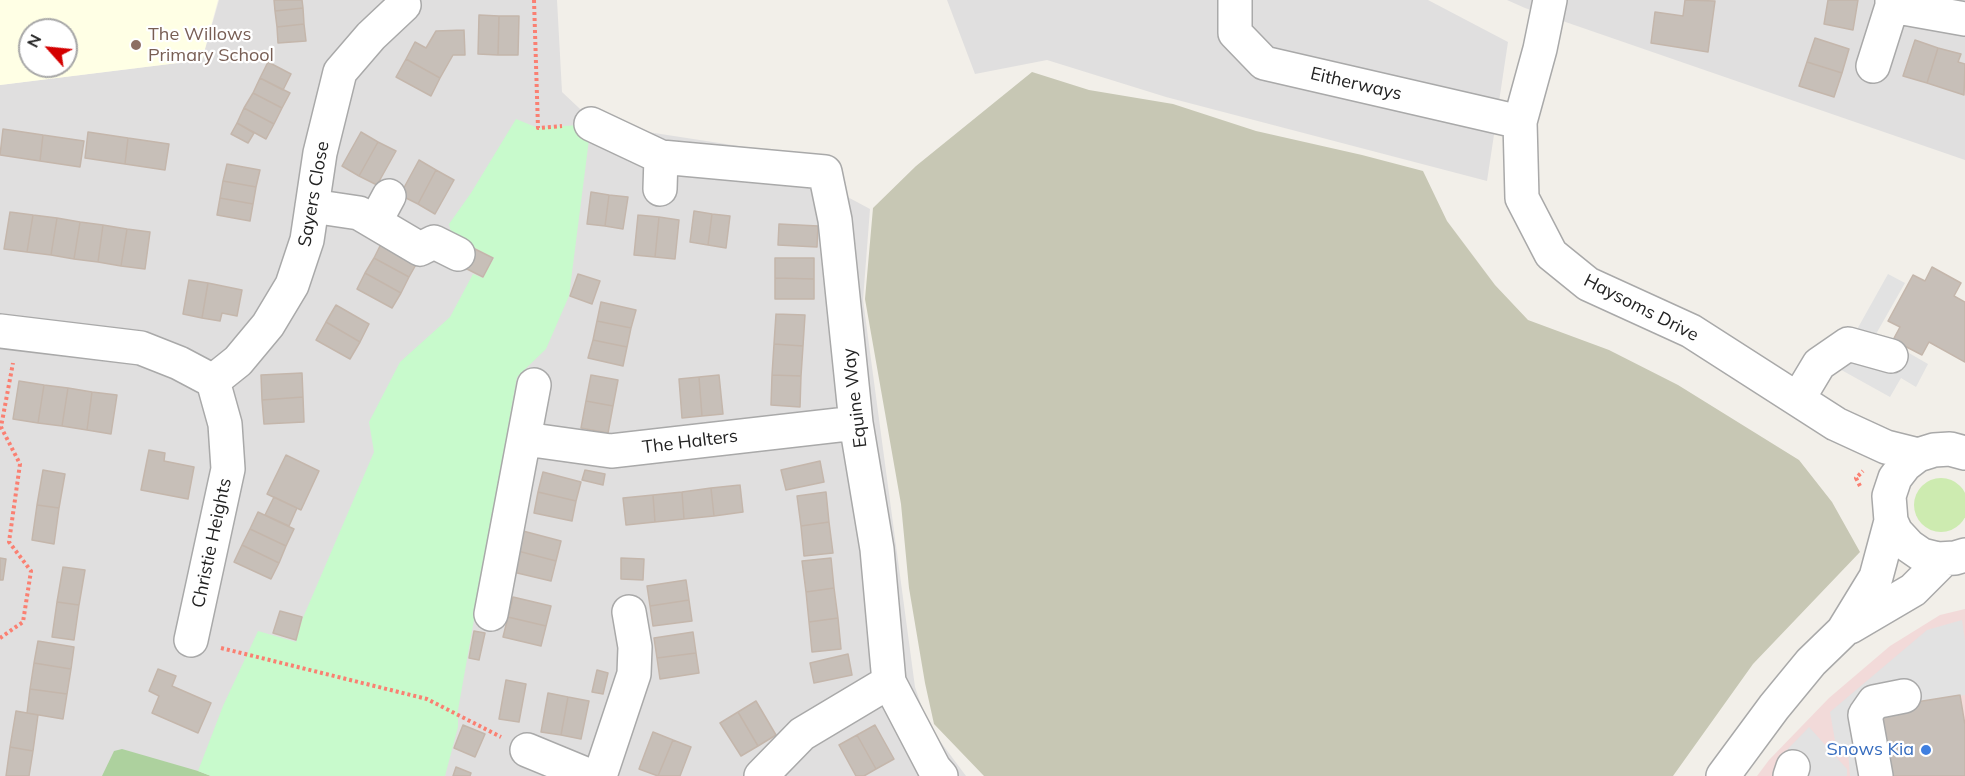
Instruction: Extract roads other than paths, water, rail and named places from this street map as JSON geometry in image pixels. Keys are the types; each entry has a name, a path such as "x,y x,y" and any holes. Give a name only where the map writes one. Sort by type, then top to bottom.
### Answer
{"street":[{"name":"Eitherways","path":"1235,0 1235,33 1264,63 1520,122"},
{"name":"Haysoms Drive","path":"1550,0 1540,49 1520,122 1522,198 1551,254 1588,284 1691,331 1836,424 1886,447 1918,455"},
{"name":"Sayers Close","path":"213,381 238,361 268,325 292,285 307,240 320,153 340,72 371,36 409,2"},
{"path":"1873,66 1892,3 1960,18"},
{"name":"Equine Way","path":"591,124 661,173 825,172 835,220 856,423 876,549 889,682 934,768 941,776"},
{"path":"312,206 359,213 382,209 420,249 445,240"},
{"path":"9,332 141,348 179,363 213,381"},
{"path":"1798,399 1819,364 1848,344 1891,356"},
{"name":"Christie Heights","path":"191,640 228,469 225,424 213,381"},
{"path":"491,614 534,385"},
{"name":"The Halters","path":"525,439 610,451 856,423"},
{"name":"Haysoms Drive","path":"1836,424 1870,465 1890,508 1896,532 1908,546 1923,555 1955,557"},
{"path":"1844,631 1876,577 1895,478 1905,465 1918,455 1934,450 1962,450"},
{"path":"1723,776 1811,662 1844,631 1913,590 1955,557"},
{"path":"600,776 634,674 636,662 629,612"},
{"path":"761,776 802,734 889,682"},
{"path":"1876,776 1865,715 1874,702 1904,696"},
{"path":"527,750 590,776"}],"place":[{"name":"The Willows Primary School","path":"136,45"},
{"name":"Snows Kia","path":"1926,750"}]}
